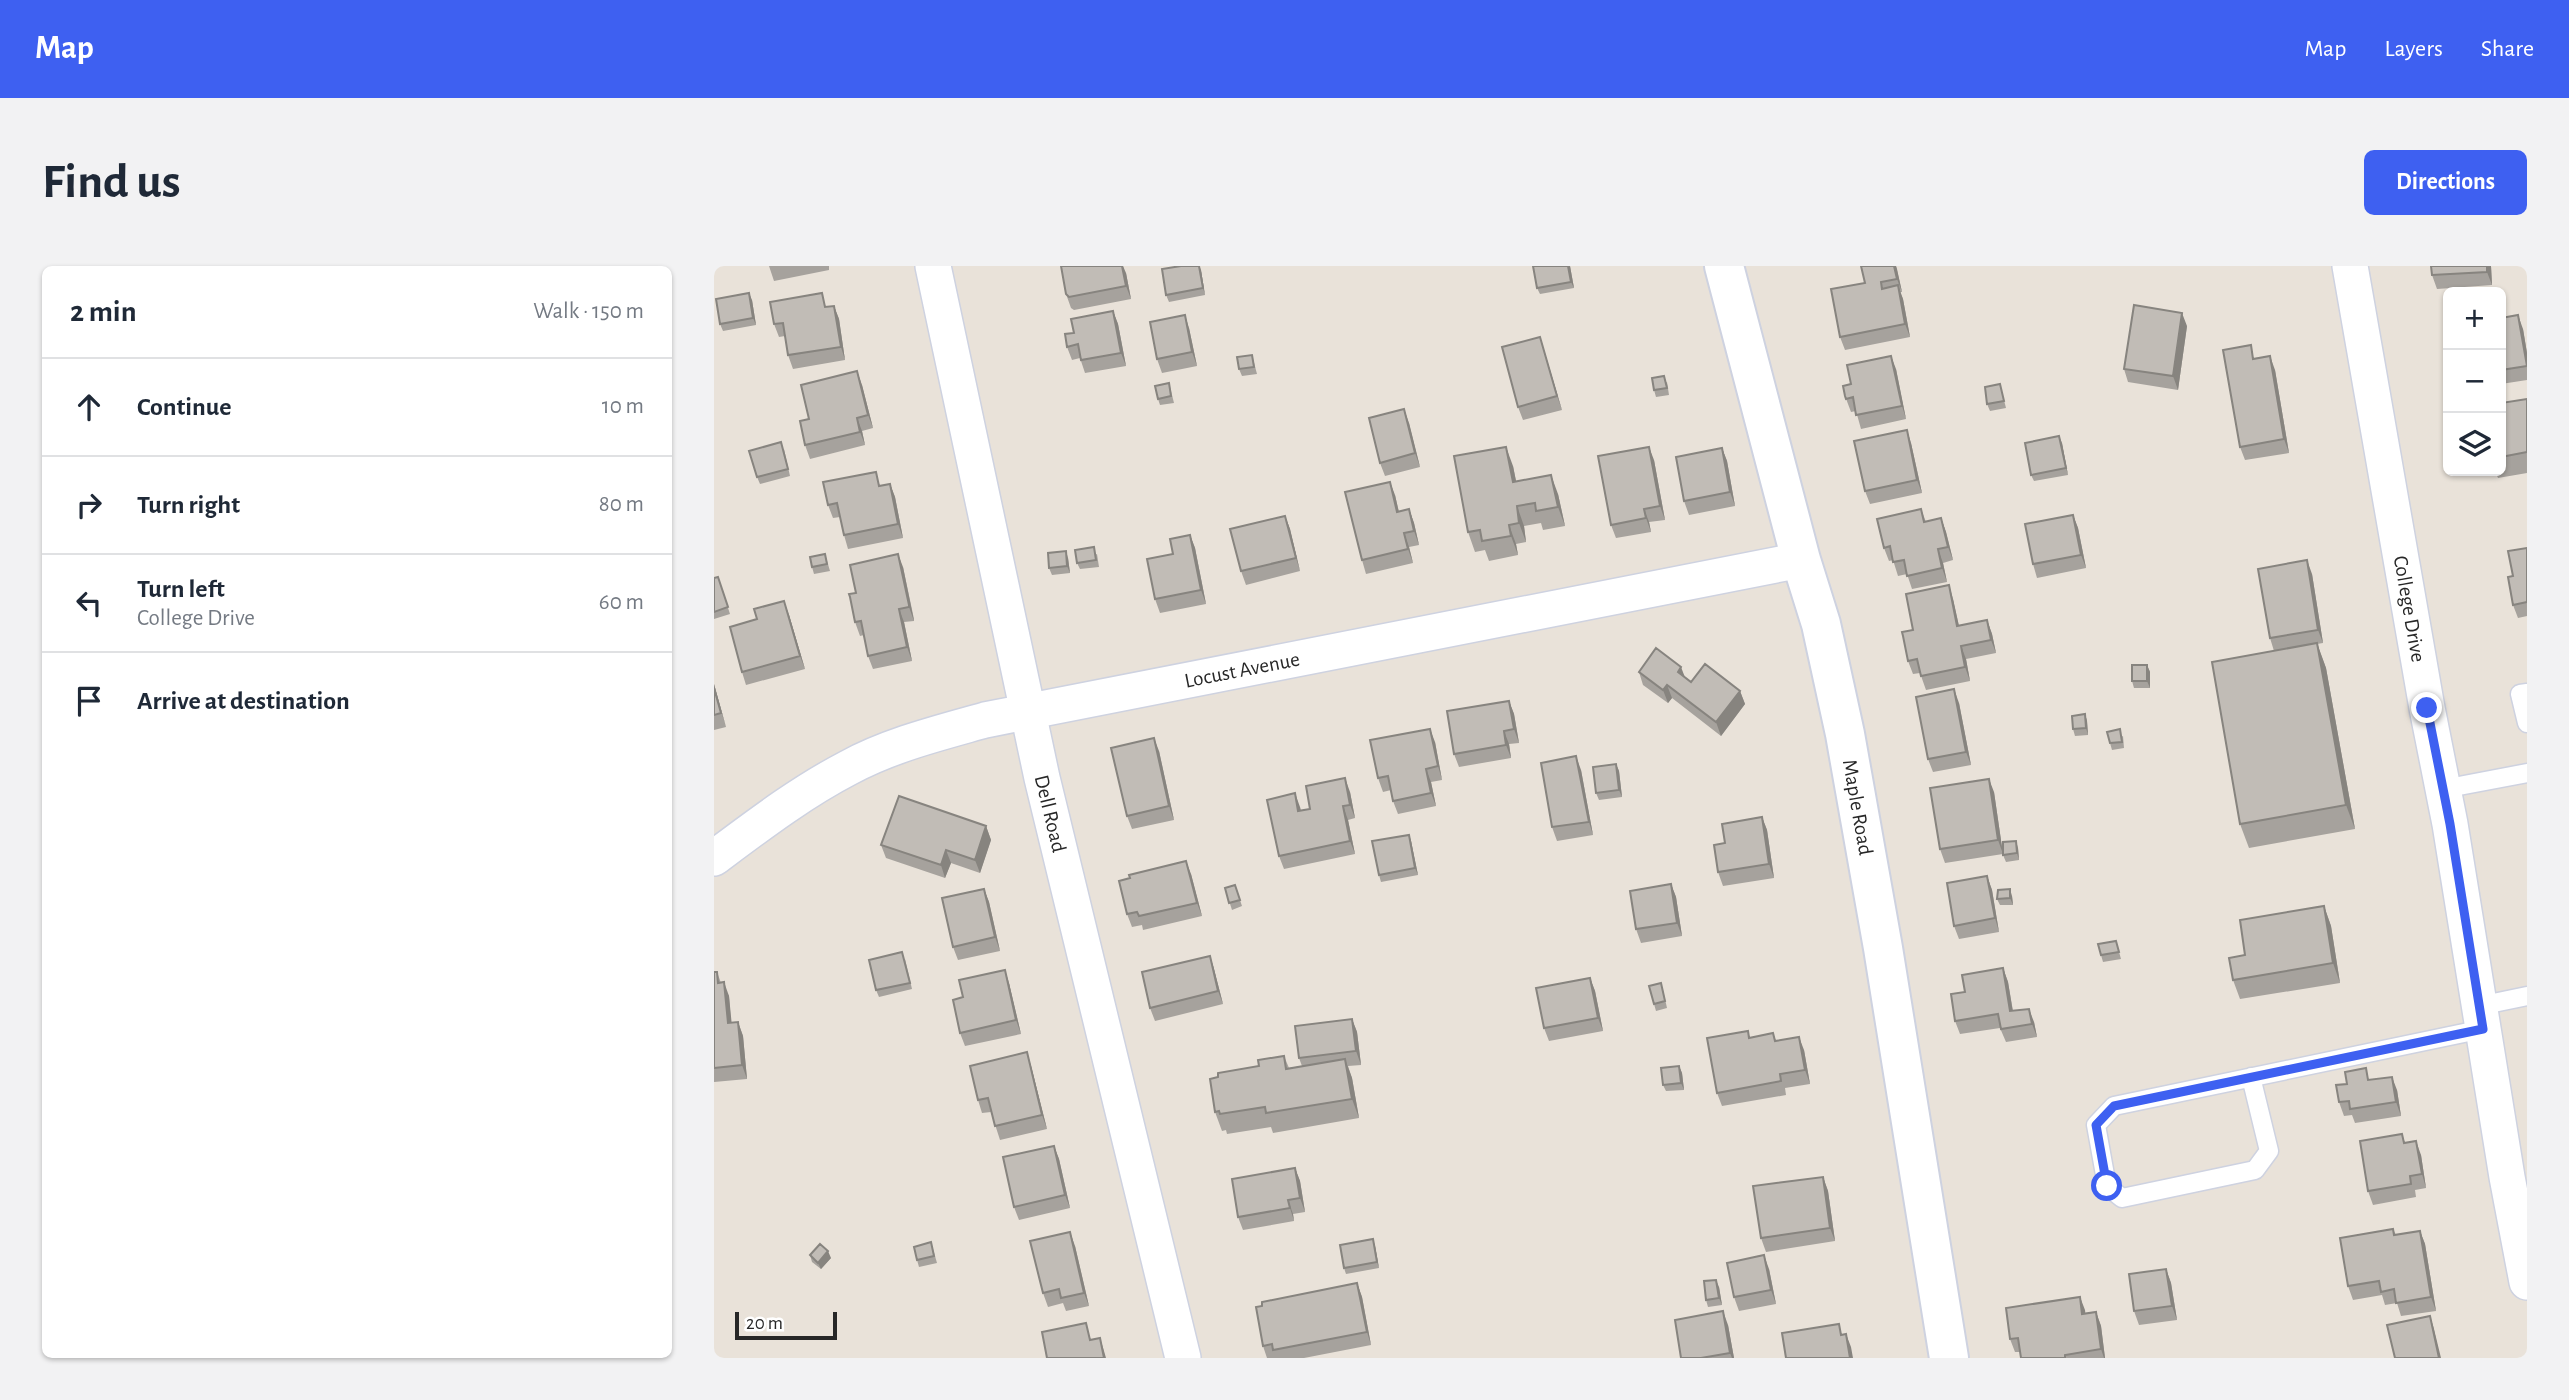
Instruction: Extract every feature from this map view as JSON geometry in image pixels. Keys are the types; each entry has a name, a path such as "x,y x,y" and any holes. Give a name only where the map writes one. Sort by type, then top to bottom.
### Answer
{"street":[{"name":"Dell Road","path":"933,266 1045,791 1184,1358"},
{"name":"Maple Road","path":"1724,266 1755,392 1821,624 1845,734 1883,948 1949,1358"},
{"name":"College Drive","path":"2350,266 2525,1264"},
{"name":"Locust Avenue","path":"714,858 780,810 849,767 922,737 985,720 1801,560"}],"lane":[{"path":"2527,693 2520,694 2527,723"},
{"path":"2443,789 2527,773"},
{"path":"2251,1077 2269,1150 2255,1170 2122,1198 2107,1186 2096,1125 2114,1106 2251,1077 2481,1018 2527,996"}],"building":[{"path":"1061,266 1122,266 1126,286 1069,297 1066,294"},
{"path":"1199,266 1203,288 1166,295 1162,269"},
{"path":"1533,266 1568,266 1571,282 1537,288"},
{"path":"1861,266 1894,266 1897,279 1881,282 1882,289 1898,285 1905,324 1840,337 1831,289 1865,283"},
{"path":"2431,266 2487,266 2487,272 2432,275"},
{"path":"749,293 753,318 720,324 716,299"},
{"path":"822,293 825,307 834,306 841,347 788,355 783,323 774,324 770,302"},
{"path":"2134,305 2182,313 2173,376 2124,369"},
{"path":"1113,311 1121,353 1081,360 1078,344 1067,347 1065,334 1074,333 1071,319"},
{"path":"1185,315 1192,352 1157,359 1150,322"},
{"path":"2518,315 2527,366 2506,369 2506,317"},
{"path":"1540,337 1557,396 1518,407 1502,347"},
{"path":"2251,345 2253,359 2270,356 2284,439 2240,447 2223,350"},
{"path":"1252,355 1254,367 1239,369 1237,357"},
{"path":"1891,356 1902,406 1856,415 1853,397 1846,399 1843,386 1851,384 1847,365"},
{"path":"857,371 868,415 857,418 860,432 805,445 800,421 809,419 801,385"},
{"path":"1664,376 1667,388 1654,390 1652,378"},
{"path":"1169,383 1171,396 1158,399 1155,386"},
{"path":"2000,384 2004,401 1987,404 1985,387"},
{"path":"2527,399 2527,452 2506,456 2506,402"},
{"path":"1404,409 1415,453 1380,463 1369,418"},
{"path":"1907,430 1917,480 1865,491 1854,441"},
{"path":"2059,436 2066,468 2031,475 2025,443"},
{"path":"781,442 788,469 757,477 749,451"},
{"path":"1506,447 1513,482 1551,475 1558,507 1536,511 1535,503 1517,506 1519,523 1509,525 1511,536 1482,541 1480,530 1468,532 1454,456"},
{"path":"1649,447 1660,506 1644,509 1646,518 1611,525 1598,456"},
{"path":"1722,448 1730,492 1684,501 1676,457"},
{"path":"876,472 879,486 890,484 898,524 844,535 837,503 828,505 823,482"},
{"path":"1390,482 1397,512 1409,509 1414,531 1404,533 1408,549 1362,560 1345,492"},
{"path":"1921,509 1924,522 1941,518 1948,547 1938,549 1942,568 1907,576 1904,560 1893,562 1890,546 1884,548 1877,519"},
{"path":"2073,515 2081,555 2033,564 2025,524"},
{"path":"1285,516 1296,558 1241,571 1230,529"},
{"path":"1190,535 1201,590 1155,599 1147,559 1173,554 1170,539"},
{"path":"1094,547 1096,560 1077,563 1075,550"},
{"path":"2527,548 2527,602 2513,605 2508,577 2513,576 2508,551"},
{"path":"1066,551 1067,566 1049,568 1048,553"},
{"path":"825,554 827,564 812,567 810,557"},
{"path":"898,554 909,605 899,609 907,647 868,656 861,621 855,622 849,594 856,593 850,565"},
{"path":"2307,560 2318,630 2270,638 2258,569"},
{"path":"718,577 728,607 714,612 714,578"},
{"path":"1949,585 1957,626 1987,620 1991,640 1961,646 1965,667 1921,676 1917,659 1908,661 1902,632 1913,630 1906,594"},
{"path":"784,601 800,656 742,672 730,627 757,619 754,609"},
{"path":"2317,643 2346,805 2240,824 2212,662"},
{"path":"1656,648 1681,667 1678,672 1691,682 1705,664 1740,691 1716,722 1667,685 1663,690 1639,672"},
{"path":"2132,665 2147,665 2147,681 2132,681"},
{"path":"714,688 721,713 714,715"},
{"path":"1954,689 1966,752 1928,759 1916,697"},
{"path":"1509,701 1514,729 1504,731 1506,745 1454,754 1447,711"},
{"path":"2085,714 2086,728 2073,729 2072,716"},
{"path":"1430,729 1438,766 1426,769 1431,793 1393,801 1388,776 1378,778 1370,740"},
{"path":"2120,729 2122,742 2110,743 2107,732"},
{"path":"1154,738 1169,806 1127,816 1111,748"},
{"path":"1576,756 1589,822 1552,827 1541,763"},
{"path":"1616,764 1619,790 1596,793 1593,767"},
{"path":"1345,778 1350,805 1343,806 1350,841 1279,856 1267,800 1295,793 1298,811 1310,809 1306,786"},
{"path":"1989,779 1998,840 1940,849 1930,788"},
{"path":"899,796 986,826 975,860 946,850 941,865 881,845"},
{"path":"1762,817 1769,864 1718,872 1714,845 1725,843 1722,824"},
{"path":"1409,835 1415,868 1379,875 1372,841"},
{"path":"2016,841 2017,853 2003,855 2003,842"},
{"path":"1186,861 1197,903 1139,916 1137,912 1127,914 1119,881 1130,878 1129,875"},
{"path":"1987,876 1995,918 1954,926 1947,883"},
{"path":"1671,884 1677,923 1636,929 1630,891"},
{"path":"1235,885 1240,900 1229,903 1225,888"},
{"path":"984,889 995,937 953,947 942,898"},
{"path":"2010,889 2010,898 1997,899 1998,890"},
{"path":"2324,906 2333,963 2233,980 2229,958 2245,955 2240,920"},
{"path":"2116,941 2119,952 2101,955 2098,944"},
{"path":"902,952 910,983 876,990 869,960"},
{"path":"1210,956 1218,991 1150,1008 1142,972"},
{"path":"2003,968 2010,1011 2029,1009 2032,1024 2001,1029 1998,1014 1955,1021 1951,994 1965,992 1962,975"},
{"path":"1005,970 1016,1020 960,1033 953,1000 963,997 959,980"},
{"path":"714,972 717,972 718,983 724,982 728,1023 738,1022 742,1065 714,1068"},
{"path":"1590,978 1598,1018 1544,1028 1536,988"},
{"path":"1661,983 1665,1001 1654,1004 1649,986"},
{"path":"1352,1019 1356,1051 1299,1058 1295,1026"},
{"path":"1748,1031 1749,1038 1773,1033 1775,1041 1799,1037 1805,1070 1780,1074 1781,1081 1717,1093 1707,1038"},
{"path":"1027,1052 1042,1115 995,1126 988,1098 978,1100 970,1066"},
{"path":"1284,1056 1286,1069 1345,1059 1352,1099 1266,1113 1265,1107 1220,1114 1219,1111 1215,1112 1210,1079 1218,1077 1218,1073 1259,1066 1258,1060"},
{"path":"1679,1066 1681,1083 1663,1085 1661,1068"},
{"path":"2366,1068 2368,1080 2392,1077 2396,1102 2350,1109 2349,1101 2339,1102 2336,1085 2347,1084 2345,1072"},
{"path":"2402,1134 2404,1143 2416,1141 2422,1174 2410,1176 2411,1184 2368,1191 2360,1141"},
{"path":"1054,1146 1065,1195 1014,1207 1003,1157"},
{"path":"1295,1168 1300,1198 1288,1200 1290,1208 1238,1217 1232,1179"},
{"path":"1823,1177 1830,1228 1761,1238 1753,1186"},
{"path":"2393,1229 2394,1235 2420,1231 2431,1297 2396,1303 2394,1289 2381,1292 2379,1281 2348,1286 2340,1238"},
{"path":"1070,1232 1084,1293 1061,1298 1059,1289 1043,1293 1030,1241"},
{"path":"1373,1239 1377,1262 1344,1268 1340,1245"},
{"path":"931,1242 934,1256 917,1260 914,1247"},
{"path":"820,1244 828,1251 818,1263 810,1255"},
{"path":"1764,1255 1771,1290 1734,1297 1727,1263"},
{"path":"2166,1269 2172,1306 2134,1311 2129,1274"},
{"path":"1716,1280 1719,1298 1706,1300 1704,1281"},
{"path":"1357,1283 1367,1332 1273,1350 1272,1344 1263,1346 1256,1307 1262,1306 1262,1302"},
{"path":"2080,1297 2082,1314 2096,1312 2101,1349 2065,1355 2065,1358 2021,1358 2018,1338 2010,1339 2006,1308"},
{"path":"1723,1311 1730,1353 1681,1358 1675,1320"},
{"path":"2430,1316 2439,1358 2395,1358 2387,1325"},
{"path":"1086,1323 1090,1340 1100,1338 1104,1358 1047,1358 1042,1332"},
{"path":"1839,1324 1841,1335 1846,1334 1850,1358 1786,1358 1782,1333"}],"route":[{"path":"2107,1186 2096,1125 2114,1106 2483,1029 2450,824 2427,708"}]}
